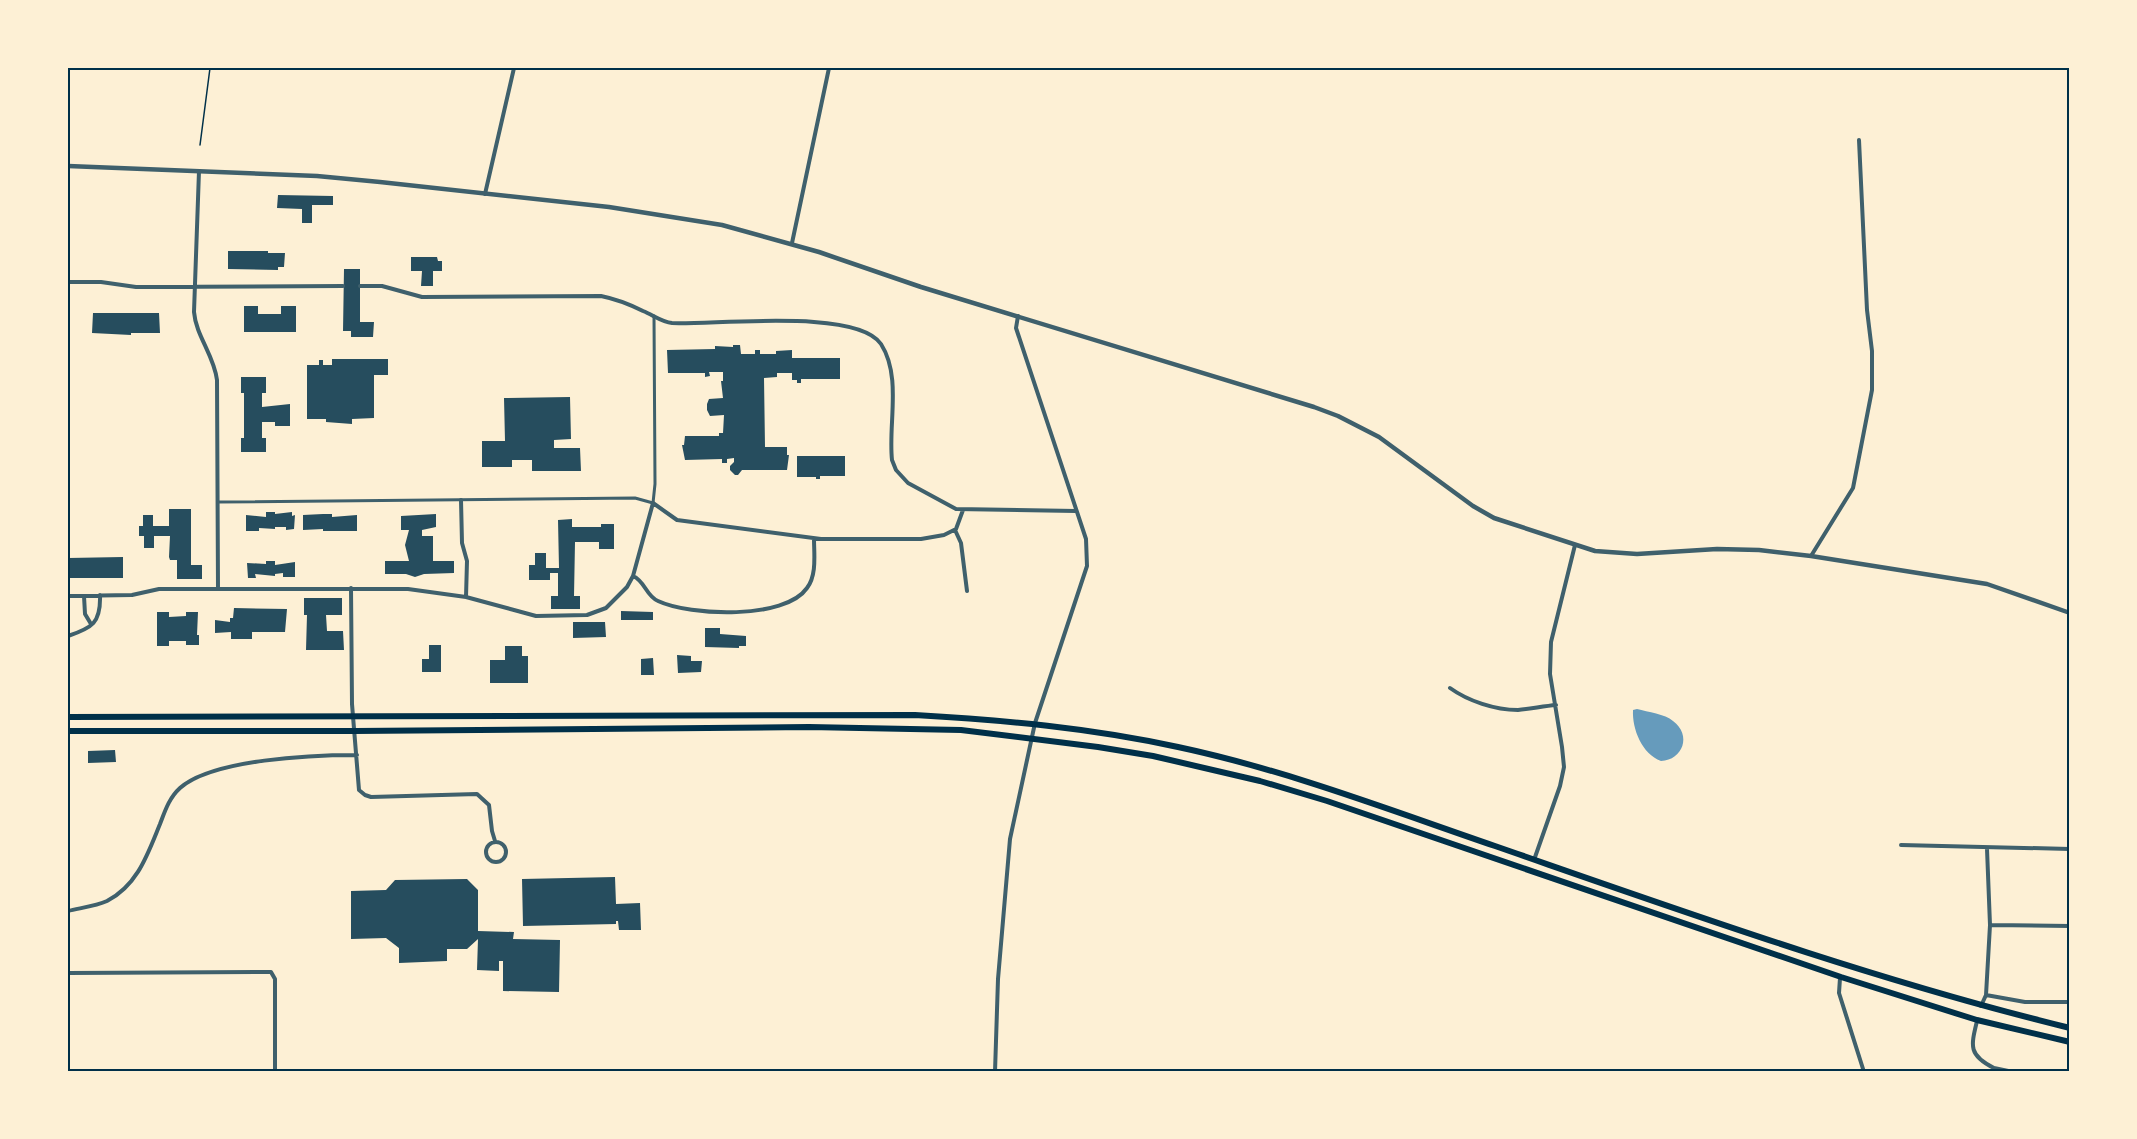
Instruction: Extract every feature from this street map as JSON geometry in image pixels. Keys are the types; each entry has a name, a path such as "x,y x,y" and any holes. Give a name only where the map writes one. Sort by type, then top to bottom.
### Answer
{"highway":[{"path":"68,717 915,715 1035,723 1180,747 1313,783 1849,967 1981,1006 2070,1028"},
{"path":"68,730 866,728 961,730 1153,756 1260,781 1327,801 1840,977 1977,1020 2070,1042"}],"street":[{"path":"485,194 514,68"},
{"path":"792,243 829,68"},
{"path":"1811,556 1853,488 1872,390 1872,351 1867,310 1858,140"},
{"path":"68,166 317,176 674,216 722,225 792,243 921,288 1338,416 1379,437 1473,506 1494,518 1575,545 1611,553 1637,554 1717,549 1759,550 1811,556 1987,584 2070,613"},
{"path":"199,171 196,324 213,362 217,380 218,589"},
{"path":"68,282 101,282 136,287 344,286"},
{"path":"360,285 382,286 422,297 601,296 620,301 673,323 794,320 849,328 871,335 885,352 892,377 891,451 895,468 903,479 956,509 1076,511"},
{"path":"68,596 132,595 159,589 408,589 466,597 536,616 587,615 598,612 622,593 633,576 653,503 656,484 654,316"},
{"path":"995,1071 998,979 1010,839 1035,723 1087,566 1086,539 1016,328 1018,316"},
{"path":"218,502 635,498 653,503 677,520 814,539 905,541 934,537 955,530 963,510"},
{"path":"461,500 462,543 467,561 466,597"},
{"path":"955,530 961,543 968,591"},
{"path":"633,576 640,580 656,600 686,609 764,610 785,604 807,589 813,573 814,539"},
{"path":"1534,860 1560,786 1564,767 1550,674 1551,642 1575,545"},
{"path":"351,588 358,786 366,796 472,793 481,797 489,805 495,841"},
{"path":"84,596 85,614 90,624"},
{"path":"68,636 86,630 99,615 100,596"},
{"path":"1450,688 1462,697 1487,705 1517,710 1556,705"},
{"path":"68,911 106,901 124,890 140,872 168,801 180,788 196,778 224,769 283,758 306,755 357,755"},
{"path":"495,841 502,844 506,851 503,858 496,862 490,860 486,852 489,844 495,841"},
{"path":"1901,846 2070,849"},
{"path":"1981,1006 1986,995 1990,925 1987,849"},
{"path":"1990,925 2070,926"},
{"path":"68,973 273,973 275,979 275,1071"},
{"path":"1840,977 1839,993 1864,1071"},
{"path":"1986,995 2025,1002 2070,1002"},
{"path":"1977,1020 1972,1043 1973,1052 1994,1070 2013,1071"}],"path":[{"path":"200,145 210,68"}],"water":[{"path":"1637,709 1666,717 1679,727 1683,740 1675,756 1661,761 1648,753 1634,725 1633,710"}],"building":[{"path":"278,195 333,196 333,205 312,205 312,223 302,223 302,209 277,208"},
{"path":"228,251 285,253 284,267 278,267 278,270 228,269"},
{"path":"411,257 437,257 438,261 442,261 442,271 433,271 433,286 421,286 422,271 411,271"},
{"path":"344,269 360,269 360,322 374,322 373,337 351,337 351,331 343,331"},
{"path":"244,306 258,306 258,314 281,314 281,306 296,306 296,332 244,332"},
{"path":"93,313 159,313 160,333 131,333 131,335 92,333"},
{"path":"733,345 740,345 741,354 755,354 755,350 760,350 760,354 776,354 776,351 792,350 792,358 840,358 840,379 801,379 801,383 797,383 797,380 792,380 792,373 777,373 777,377 764,378 765,447 787,447 787,455 789,455 787,470 742,470 735,475 730,470 734,458 727,459 727,463 722,463 722,459 685,460 682,445 684,445 685,436 719,436 719,433 723,433 724,415 710,416 707,404 709,399 723,398 721,381 723,381 723,372 709,372 710,376 705,377 705,373 668,373 667,350 715,349 715,346 733,347"},
{"path":"332,359 388,359 388,375 374,375 374,418 352,419 352,424 326,422 326,419 307,419 307,365 319,365 319,360 323,360 323,365 332,365"},
{"path":"241,377 266,377 266,393 262,393 262,407 290,404 290,426 275,426 275,422 262,422 262,438 266,438 266,452 241,452 241,438 244,438 244,393 241,393"},
{"path":"570,397 571,439 554,440 554,448 580,448 581,471 532,471 532,460 512,460 512,467 482,467 482,441 505,441 504,398"},
{"path":"797,456 845,456 845,476 820,476 820,479 797,477"},
{"path":"169,509 191,509 191,565 202,565 202,579 177,579 177,560 170,560 169,557 170,536 154,536 154,548 144,548 144,536 139,536 139,526 143,526 143,515 153,515 153,526 169,526"},
{"path":"266,512 275,512 275,514 292,512 292,516 295,515 294,529 286,530 286,527 275,527 275,529 259,528 259,531 246,531 246,515 266,517"},
{"path":"332,514 332,517 357,515 357,531 303,530 303,515"},
{"path":"436,514 436,527 422,530 422,536 433,536 433,561 454,561 454,573 424,574 415,577 406,574 385,574 385,561 409,561 405,545 409,530 401,530 401,516"},
{"path":"572,519 572,527 601,527 601,524 614,524 614,549 599,549 599,542 575,542 574,596 580,596 580,609 551,609 551,596 558,596 558,573 550,573 550,580 529,580 529,565 535,565 535,553 546,553 546,568 559,568 558,520"},
{"path":"123,557 123,578 68,578 68,558"},
{"path":"266,561 275,561 275,565 295,562 295,577 283,577 283,573 275,574 275,576 255,574 256,578 248,578 247,563 266,564"},
{"path":"304,598 342,598 342,615 326,615 327,631 343,631 344,650 306,650 307,615 304,615"},
{"path":"234,608 287,609 285,632 252,632 252,639 231,639 231,632 215,633 215,620 230,622"},
{"path":"621,611 653,612 653,620 621,620"},
{"path":"157,612 169,612 169,617 186,616 186,612 198,612 199,645 186,645 186,641 169,641 169,646 157,646"},
{"path":"573,622 605,622 606,637 573,638"},
{"path":"705,628 720,628 720,634 746,636 746,646 739,646 739,648 705,647"},
{"path":"429,645 441,645 441,672 422,672 422,659 429,659"},
{"path":"505,646 522,646 522,656 528,656 528,683 490,683 490,660 505,660"},
{"path":"677,655 691,656 691,661 702,661 701,672 678,673"},
{"path":"653,658 654,675 641,675 641,659"},
{"path":"115,750 116,762 88,763 88,751"},
{"path":"615,877 616,904 640,903 641,930 619,930 618,921 616,924 523,926 522,879"},
{"path":"467,879 478,890 478,931 514,932 513,939 560,940 559,992 503,991 503,961 499,961 499,971 477,970 478,939 467,949 447,949 447,961 399,963 399,948 386,938 351,939 351,891 386,890 395,880"}]}
